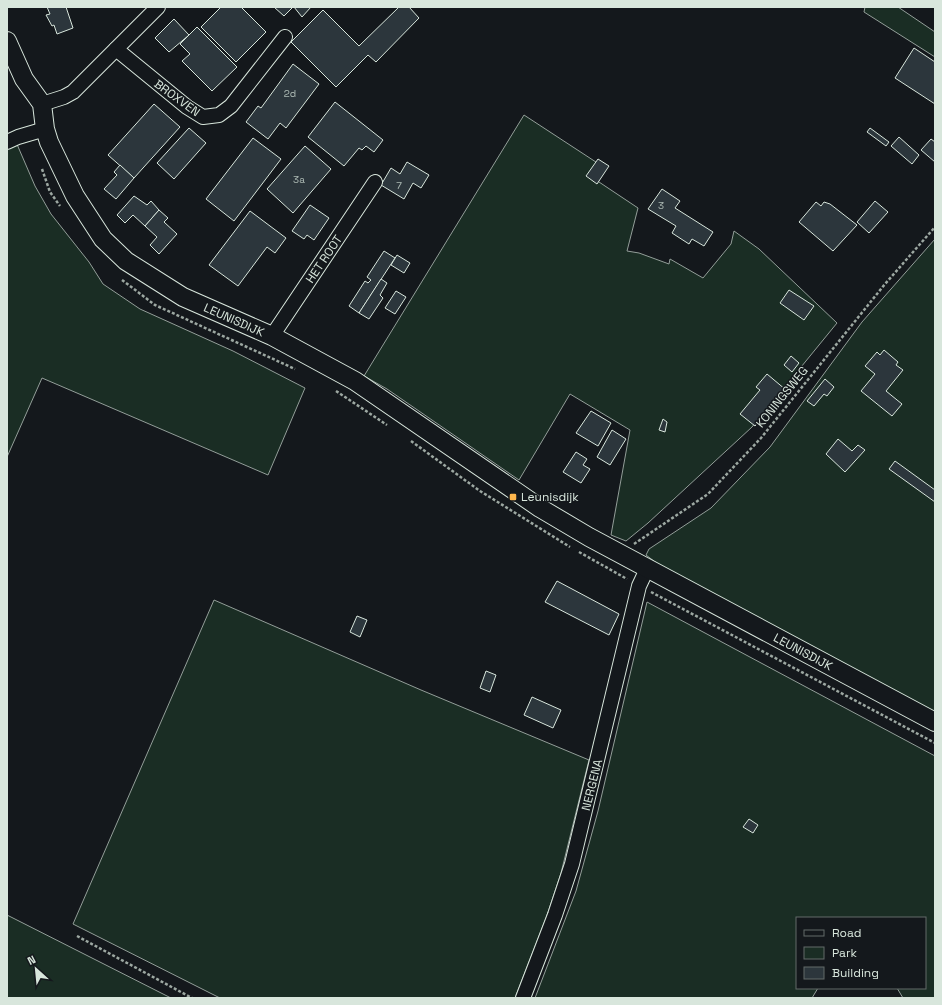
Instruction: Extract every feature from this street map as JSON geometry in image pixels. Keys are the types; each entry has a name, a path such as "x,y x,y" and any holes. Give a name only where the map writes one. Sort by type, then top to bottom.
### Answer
{"street":[{"path":"42,104 64,97 73,92 158,7"},
{"name":"BROXVEN","path":"116,49 187,107 203,117 219,115 231,106 285,37"},
{"name":"LEUNISDIJK","path":"7,41 26,82 42,104 45,129 66,177 91,223 103,239 126,261 184,297 272,336 355,381 540,508 622,555 935,722"},
{"path":"7,142 18,136 45,129"},
{"name":"HET ROOT","path":"272,336 375,182"},
{"name":"NERGENA","path":"523,998 555,915 572,864 639,586 647,569"}],"path":[{"path":"42,168 50,192 63,211"},
{"name":"KONINGSWEG","path":"622,555 639,538 708,494 761,438 885,284 935,227"},
{"path":"122,279 133,290 161,308 296,370"},
{"path":"330,388 390,426"},
{"path":"409,440 480,491 527,522 571,548"},
{"path":"578,552 639,586 935,743"},
{"path":"77,936 192,998"}],"green space":[{"path":"865,7 898,7 935,32 935,57 864,12"},
{"path":"524,115 602,166 596,180 638,208 627,251 639,253 669,264 670,259 703,278 731,244 734,231 759,249 837,323 752,427 648,523 626,541 611,535 630,430 570,394 519,480 387,389 364,376"},
{"path":"16,142 35,186 51,214 89,262 103,284 140,309 233,351 305,388 268,475 42,378 7,457 7,147"},
{"path":"935,239 935,713 671,574 646,555 649,549 711,508 770,447 862,322"},
{"path":"214,600 421,690 589,760 561,873 546,918 515,998 220,998 73,924"},
{"path":"647,602 935,756 935,998 903,998 898,989 926,989 926,917 796,917 796,989 817,989 812,998 535,998 576,891 598,811"},
{"path":"7,915 171,998 7,998"}],"building":[{"path":"47,7 66,7 73,28 57,34 54,25 52,26 46,15 50,14"},
{"path":"221,7 241,7 266,32 236,62 201,27"},
{"path":"274,7 293,7 284,16"},
{"path":"294,7 311,7 302,17"},
{"path":"399,7 409,7 419,18 376,62 368,55 336,87 291,42 323,10 359,46"},
{"path":"174,19 189,35 169,52 155,38"},
{"path":"197,27 237,67 212,91 182,61 190,54 180,44"},
{"path":"914,48 935,62 935,104 895,78"},
{"path":"293,64 319,84 286,128 280,123 268,139 246,122 258,106 261,108"},
{"path":"335,102 383,140 374,152 366,146 362,150 359,148 344,166 308,137"},
{"path":"154,104 180,127 134,178 108,155"},
{"path":"189,128 206,143 174,179 157,163"},
{"path":"870,128 889,142 886,146 867,132"},
{"path":"899,137 919,155 912,164 891,146"},
{"path":"253,138 281,159 234,221 206,199"},
{"path":"931,139 935,142 935,162 921,150"},
{"path":"305,146 331,169 293,213 267,189"},
{"path":"598,159 609,166 597,184 586,176"},
{"path":"407,162 429,175 421,188 413,183 404,199 381,185 391,168 400,174"},
{"path":"120,165 134,178 116,199 104,189 117,175 114,172"},
{"path":"662,189 680,201 675,208 713,232 704,246 692,239 689,244 672,233 676,226 648,209"},
{"path":"134,196 147,205 151,201 159,210 145,226 133,215 125,223 117,215"},
{"path":"875,201 888,212 869,233 857,222"},
{"path":"816,202 821,206 824,202 830,204 857,225 833,251 799,222"},
{"path":"310,205 329,218 314,240 307,235 304,239 292,231"},
{"path":"159,210 168,218 164,222 177,234 159,254 150,245 157,237 145,226"},
{"path":"250,211 286,238 275,253 267,247 238,286 209,265"},
{"path":"384,251 395,258 359,313 349,306 365,281 368,283 371,280 367,277"},
{"path":"397,255 410,263 404,273 391,265"},
{"path":"381,279 387,283 380,295 383,298 369,319 359,313"},
{"path":"789,290 814,306 804,320 780,303"},
{"path":"396,291 406,297 395,314 385,308"},
{"path":"884,350 898,362 896,365 903,370 886,391 902,404 892,416 861,391 875,374 865,366 877,352 880,355"},
{"path":"791,356 799,363 792,372 784,365"},
{"path":"767,374 786,390 755,426 740,414 760,390 756,387"},
{"path":"825,379 834,387 827,396 824,394 814,406 807,401"},
{"path":"591,411 611,423 598,446 576,433"},
{"path":"663,419 667,422 665,432 659,430"},
{"path":"612,430 626,439 610,465 597,457"},
{"path":"838,439 852,451 858,445 865,450 845,472 826,454"},
{"path":"576,452 587,459 583,465 590,469 581,483 563,472"},
{"path":"895,461 935,490 935,502 889,469"},
{"path":"557,581 619,614 609,635 545,602"},
{"path":"357,616 367,620 360,637 350,632"},
{"path":"486,671 496,675 490,692 480,688"},
{"path":"532,697 561,710 553,728 524,715"},
{"path":"749,819 758,825 753,833 743,827"}],"place":[{"name":"Leunisdijk","path":"513,497"}]}
